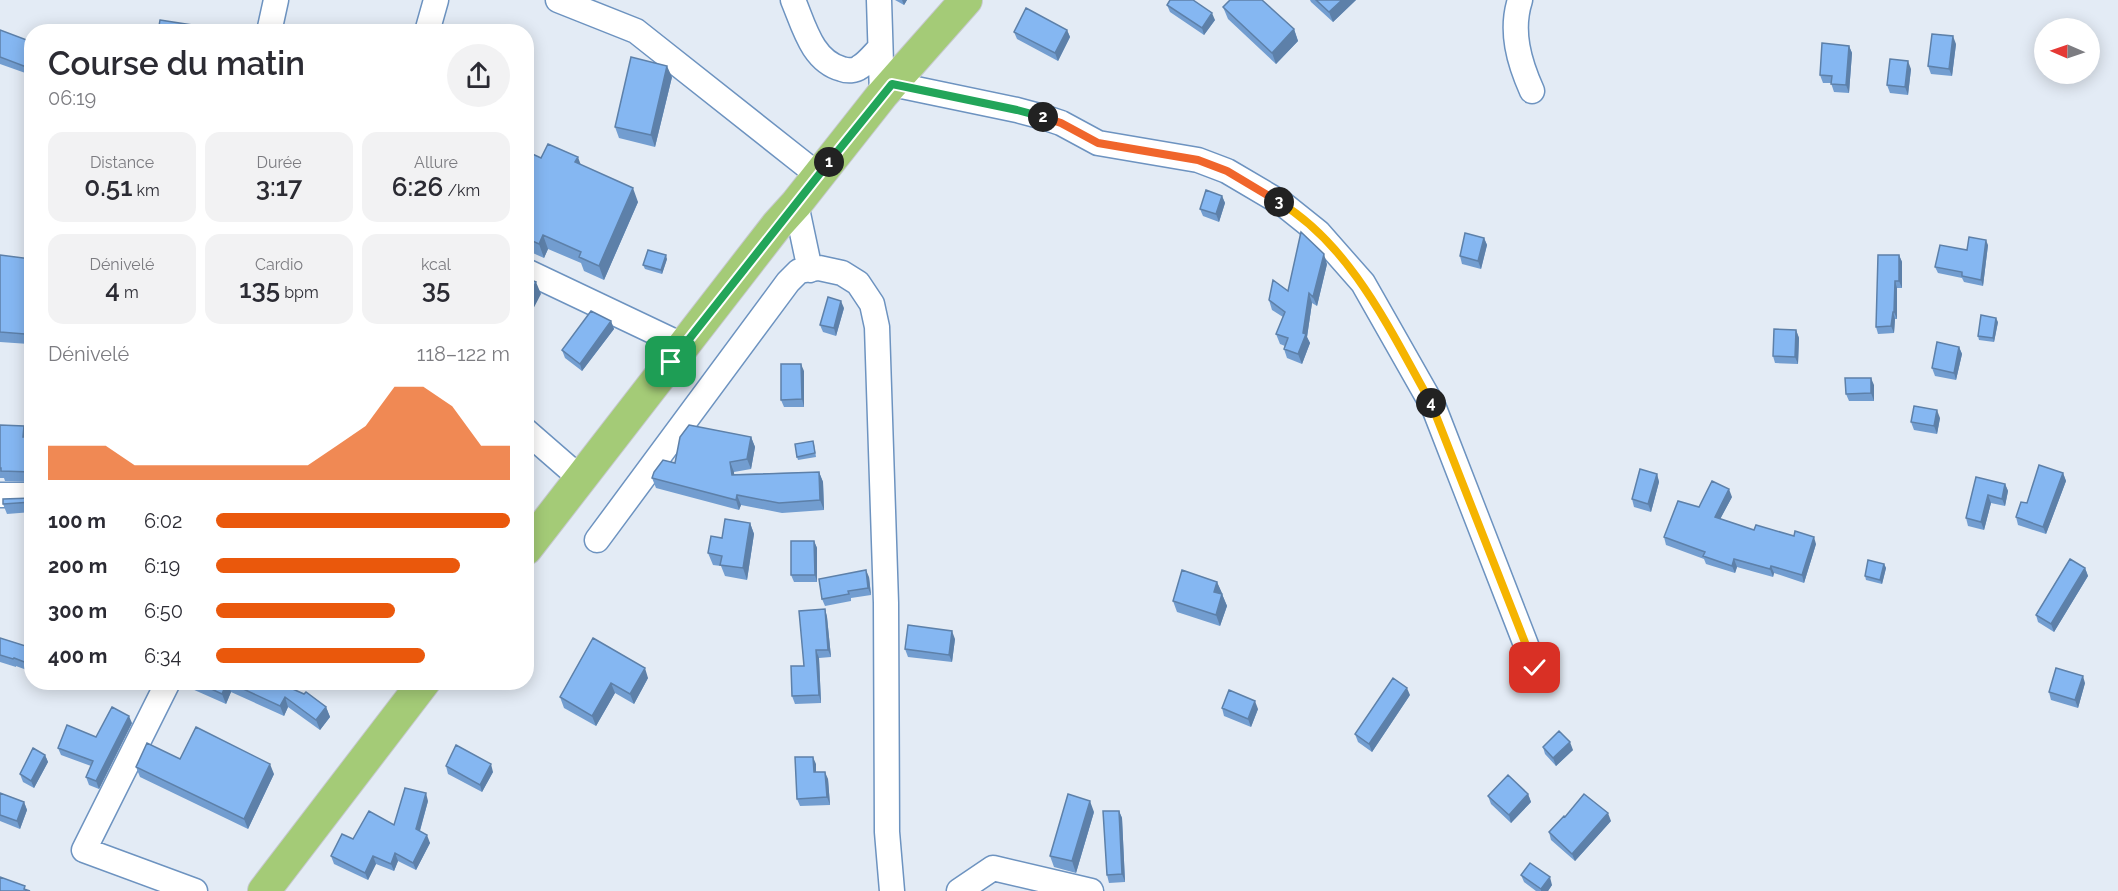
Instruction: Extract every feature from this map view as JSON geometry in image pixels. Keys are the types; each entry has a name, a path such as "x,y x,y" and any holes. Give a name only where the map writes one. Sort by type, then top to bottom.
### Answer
{"main road":[{"path":"534,538 777,225 887,89 966,0"},
{"path":"264,891 418,690"}],"street":[{"path":"271,24 276,0"},
{"path":"429,24 436,0"},
{"path":"558,0 636,31 818,175"},
{"path":"793,0 807,35 818,54 830,65 846,71 858,69 880,48"},
{"path":"879,0 880,48 887,89 1017,110 1061,123 1098,143 1198,160 1227,171 1283,204 1318,232 1363,284 1434,408 1535,668"},
{"path":"1520,0 1515,21 1520,62 1532,91"},
{"path":"796,204 810,270"},
{"path":"597,540 788,282 799,271 819,268 842,273 858,283 872,304 877,327 886,603 887,832 892,891"},
{"path":"534,275 684,346"},
{"path":"534,438 580,478"},
{"path":"0,495 24,495"},
{"path":"164,690 84,850 195,891"},
{"path":"959,891 993,868 1091,891"}],"building":[{"path":"1170,0 1193,0 1212,13 1202,28 1167,5"},
{"path":"1230,0 1262,0 1294,29 1272,53 1223,7"},
{"path":"1316,0 1342,0 1329,12"},
{"path":"1026,8 1067,30 1055,53 1014,32"},
{"path":"160,20 186,24 159,24"},
{"path":"0,30 24,39 24,66 0,57"},
{"path":"1932,34 1953,36 1949,69 1928,66"},
{"path":"1822,43 1849,46 1846,85 1831,84 1832,76 1820,75"},
{"path":"631,57 667,66 651,135 615,127"},
{"path":"1890,59 1908,61 1905,87 1887,85"},
{"path":"548,144 578,157 575,162 633,188 599,266 579,257 581,252 543,235 539,244 534,242 534,155 541,158"},
{"path":"1206,190 1222,196 1216,214 1200,209"},
{"path":"1301,232 1324,254 1313,297 1309,293 1303,333 1306,334 1298,354 1284,349 1288,338 1276,334 1285,312 1269,300 1273,280 1288,291"},
{"path":"1465,233 1484,238 1478,261 1460,256"},
{"path":"1969,237 1986,240 1981,280 1962,276 1962,272 1935,267 1940,245 1967,250"},
{"path":"648,250 666,255 661,270 643,265"},
{"path":"0,255 24,258 24,334 0,332"},
{"path":"1878,255 1899,255 1899,281 1895,281 1891,326 1876,327"},
{"path":"828,297 841,301 834,328 820,325"},
{"path":"591,311 611,321 580,364 562,350"},
{"path":"1981,315 1996,318 1993,338 1978,336"},
{"path":"1774,329 1796,330 1795,357 1773,356"},
{"path":"1937,342 1959,347 1954,373 1932,368"},
{"path":"781,364 801,364 802,399 781,400"},
{"path":"1845,378 1871,378 1871,393 1846,394"},
{"path":"1914,406 1937,410 1934,426 1911,422"},
{"path":"0,425 24,426 24,472 1,471"},
{"path":"689,425 751,437 747,459 730,462 732,475 819,472 820,500 779,503 737,495 736,500 652,478 663,460 675,463 680,437"},
{"path":"813,441 815,453 797,457 795,444"},
{"path":"2039,465 2063,473 2043,527 2016,517 2021,502 2027,503"},
{"path":"1640,469 1657,474 1648,504 1632,499"},
{"path":"1976,477 2005,484 2002,499 1988,495 1981,522 1966,518"},
{"path":"1712,481 1729,489 1715,517 1754,530 1756,525 1794,536 1795,531 1814,537 1802,575 1734,559 1732,566 1703,556 1705,552 1664,537 1678,501 1699,507"},
{"path":"24,498 24,503 3,504 3,499"},
{"path":"725,519 750,523 743,568 720,565 722,556 708,553 711,536 722,538"},
{"path":"791,541 814,541 815,575 791,575"},
{"path":"2070,559 2085,568 2051,624 2036,615"},
{"path":"1868,560 1884,564 1880,580 1865,576"},
{"path":"866,570 868,588 822,599 819,579"},
{"path":"1182,570 1217,582 1214,592 1222,594 1216,615 1173,601"},
{"path":"825,609 828,650 816,650 819,695 792,696 791,666 804,666 799,611"},
{"path":"908,625 952,631 949,655 905,649"},
{"path":"0,638 24,646 24,662 0,655"},
{"path":"593,638 645,668 630,694 611,683 592,716 560,697"},
{"path":"2056,668 2083,676 2075,700 2049,692"},
{"path":"1393,678 1407,688 1369,744 1355,734"},
{"path":"245,690 295,690 304,694 306,692 326,707 316,720 285,697 280,706"},
{"path":"1229,690 1255,701 1248,719 1222,708"},
{"path":"112,707 129,716 96,781 86,777 93,761 58,748 67,725 96,737"},
{"path":"196,727 270,764 244,819 136,767 147,743 180,759"},
{"path":"1559,731 1570,742 1553,758 1543,747"},
{"path":"456,745 491,764 480,785 446,766"},
{"path":"33,748 45,755 31,781 20,774"},
{"path":"795,757 813,757 814,772 825,772 827,797 797,799"},
{"path":"1508,775 1528,794 1509,815 1488,796"},
{"path":"405,788 426,793 416,829 427,835 413,863 395,853 391,864 373,856 365,873 331,856 342,834 353,839 369,811 394,825"},
{"path":"0,793 24,802 17,821 0,815"},
{"path":"1068,794 1090,801 1072,861 1050,856"},
{"path":"1584,794 1608,813 1572,854 1549,832"},
{"path":"1103,811 1119,811 1122,874 1107,875"},
{"path":"1530,863 1550,877 1541,889 1521,875"},
{"path":"0,877 25,886 24,889 30,891 0,891"}],"route":[{"path":"671,362 777,225 892,84 1043,117 1061,123 1098,143 1198,160 1227,171 1283,204 1318,232 1363,284 1434,408 1535,668"}]}
